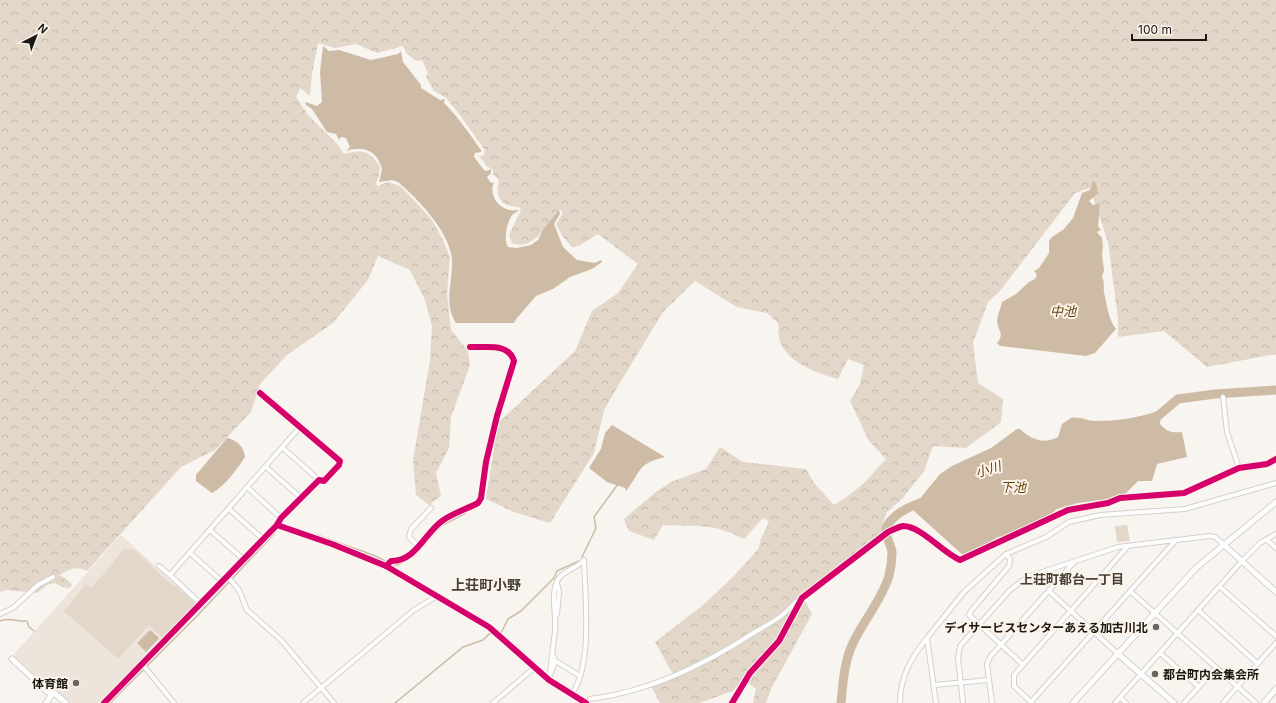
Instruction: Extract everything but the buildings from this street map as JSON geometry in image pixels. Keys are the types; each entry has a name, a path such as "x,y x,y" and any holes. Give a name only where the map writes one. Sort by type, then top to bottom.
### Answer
{"street":[{"path":"386,566 391,561 399,561 407,557 440,523 478,503 482,498 486,462 497,416 514,361 512,355 503,348 470,347"},
{"path":"260,393 340,460 339,465 324,481 319,480 283,448"},
{"path":"1223,397 1227,432 1239,468"},
{"path":"170,575 300,427"},
{"path":"277,525 339,546 386,566 488,627 534,668 572,694 588,701 623,693 662,680 728,650 781,616 888,532 899,527 905,526 916,531 951,557 960,560 1068,510 1108,503 1120,498 1184,493 1239,468 1267,464 1276,459"},
{"path":"266,467 300,498"},
{"path":"104,703 202,605 243,559 277,525 281,518 319,480"},
{"path":"900,703 902,681 908,666 927,638 964,592 1006,554 1046,537 1069,522 1120,513 1185,509 1243,494 1276,483"},
{"path":"248,488 281,518"},
{"path":"1073,703 1196,568 1223,544 1276,502"},
{"path":"418,546 409,537 411,529 431,508"},
{"path":"229,509 263,539"},
{"path":"210,530 243,559"},
{"path":"1115,703 1242,561 1260,543 1276,534"},
{"path":"963,703 958,658 960,646 1010,590 1027,577 1106,550 1215,536 1276,592"},
{"path":"1128,546 1022,664 1014,675 1012,683 1031,703 1176,540"},
{"path":"1267,540 1276,548"},
{"path":"190,553 223,582"},
{"path":"1006,554 1010,559 1009,566 971,611 970,615 971,618 1022,664"},
{"path":"549,678 555,629 554,607 557,583 560,577 566,572 577,568 584,560 586,630 580,676 578,685 572,694"},
{"path":"992,703 987,664 990,657 1076,561"},
{"path":"159,566 202,605"},
{"path":"0,614 13,608 38,585 53,577"},
{"path":"228,577 240,590 245,607 281,640 334,703"},
{"path":"549,678 553,670 554,660 559,592 557,583"},
{"path":"1220,587 1276,636"},
{"path":"1049,591 1174,703"},
{"path":"1130,591 1256,703"},
{"path":"302,703 414,610 437,596"},
{"path":"732,703 750,673 779,641 802,598"},
{"path":"1198,610 1258,663"},
{"path":"927,638 936,703"},
{"path":"1223,703 1276,643"},
{"path":"1160,653 1199,687"},
{"path":"12,659 66,703"},
{"path":"554,660 580,676"},
{"path":"143,665 174,703"},
{"path":"493,703 534,668"},
{"path":"1184,703 1216,668"},
{"path":"934,685 989,680"},
{"path":"1264,703 1276,689"},
{"path":"46,703 53,692"},
{"path":"1120,697 1126,703"}],"shaded area":[{"path":"121,535 197,604 102,701 98,703 68,703 53,689 50,689 15,657 15,653"}],"green space":[{"path":"0,0 1276,0 1276,354 1207,367 1164,331 1118,337 1118,319 1108,242 1090,188 1075,193 1000,291 988,302 973,343 978,383 1003,399 1001,422 966,448 933,446 924,471 902,499 887,512 883,523 883,533 871,540 802,595 812,614 771,689 766,703 753,703 756,689 743,679 733,691 699,703 660,703 650,684 674,676 655,642 702,606 733,577 759,548 760,541 769,522 763,518 744,539 722,530 704,526 663,525 654,540 629,531 624,519 657,491 671,482 706,469 720,447 743,462 806,469 814,483 834,505 863,484 886,459 869,441 850,401 860,384 864,365 848,359 838,379 813,371 797,362 784,349 779,340 778,323 767,313 737,307 695,281 663,312 615,391 604,410 594,453 550,523 514,512 486,499 498,423 575,351 592,311 618,293 638,264 598,234 580,245 572,247 563,237 556,224 563,213 560,209 546,228 534,240 520,245 512,243 509,235 521,210 519,207 507,205 500,200 498,191 499,180 493,174 493,170 487,166 479,156 484,155 485,150 446,98 434,91 426,77 428,73 422,60 416,61 407,54 403,46 377,53 356,44 335,48 318,43 312,74 310,96 300,88 296,97 308,115 338,145 344,154 365,152 376,161 380,166 376,184 378,186 388,182 400,186 415,201 432,220 450,257 447,294 451,330 468,351 470,365 451,417 449,448 436,473 441,496 429,505 416,495 413,460 430,360 432,326 425,300 410,270 378,256 368,280 333,323 287,355 260,384 251,412 215,450 181,467 87,571 74,568 60,575 72,584 70,588 62,587 55,583 47,585 37,593 6,590 0,592"},
{"path":"1127,525 1130,541 1117,542 1115,526"},
{"path":"124,549 133,549 174,587 176,586 196,604 163,638 149,625 118,659 64,611 86,584 92,588"}],"water":[{"path":"323,46 329,51 339,50 371,60 398,54 401,51 403,62 421,85 421,88 440,100 445,99 444,103 459,120 481,150 481,152 475,153 474,157 484,170 487,171 491,169 491,173 487,177 491,183 494,182 492,190 496,202 508,210 519,210 513,214 507,225 506,240 508,247 517,248 531,245 538,240 543,230 559,210 560,214 554,224 563,247 577,260 595,263 601,260 602,262 592,269 570,277 553,289 536,296 514,323 456,323 452,315 449,300 452,260 446,238 439,227 415,197 398,182 392,180 379,182 382,169 377,158 373,154 364,149 352,149 346,151 350,147 346,138 341,137 339,140 336,134 327,132 312,109 305,104 306,102 317,106 322,102 320,72"},
{"name":"中池","path":"1093,181 1096,183 1098,193 1089,201 1093,205 1100,203 1098,226 1101,230 1097,232 1102,238 1103,247 1102,255 1104,270 1102,277 1108,312 1116,329 1095,353 1086,356 1000,346 997,343 1001,335 997,321 1002,302 1016,294 1029,282 1035,279 1037,275 1034,271 1039,268 1049,253 1049,241 1052,237 1064,229 1073,218 1082,193 1090,190"},
{"name":"下池","path":"1161,411 1160,424 1165,429 1175,432 1182,432 1187,457 1157,464 1152,481 1138,481 1126,493 1109,499 1078,503 1057,509 1041,522 1006,536 998,537 967,556 964,556 914,511 922,496 940,474 952,466 991,448 1017,429 1020,429 1028,436 1038,440 1047,441 1058,437 1062,424 1071,418 1096,421 1127,419"},
{"path":"612,425 665,457 649,462 644,466 626,491 625,488 607,482 589,468 601,449 605,433"},
{"path":"227,438 234,440 239,444 245,457 226,482 212,493 196,481 196,475"},
{"path":"150,630 159,638 146,652 137,643"}],"waterway":[{"name":"小川","path":"1152,421 1178,399 1215,394 1276,390"},
{"path":"582,557 596,528 594,517 618,484"},
{"name":"小川","path":"841,703 844,673 850,650 857,635 882,594 889,576 892,552 886,532 887,526 890,521 900,513 928,500"},
{"path":"317,535 373,555 393,565 398,565 416,554 441,526 466,513"},
{"path":"110,703 198,615 274,534"},
{"path":"499,633 501,633 508,619 521,611 554,578 557,571 579,561"},
{"path":"0,621 7,619 27,621 29,627 34,631"},
{"path":"395,703 463,647 483,640 489,634 493,634"}],"cycle path":[{"path":"386,566 391,561 407,557 442,521 478,503 481,498 486,462 497,416 514,361 511,355 502,348 470,347"},
{"path":"104,703 277,525 281,518 319,480 324,481 339,465 340,461 260,393"},
{"path":"732,703 750,673 779,641 802,598 888,532 903,526 910,527 917,530 953,557 960,560 1068,510 1108,503 1120,498 1184,493 1239,468 1267,464 1276,459"},
{"path":"277,525 332,544 386,566 489,627 549,680 586,703"}],"place":[{"name":"デイサービスセンターあえる加古川北","path":"1156,627"},
{"name":"都台町内会集会所","path":"1155,674"},
{"name":"体育館","path":"76,683"}],"district":[{"name":"上荘町都台一丁目","path":"1072,579"},
{"name":"上荘町小野","path":"486,584"}]}
